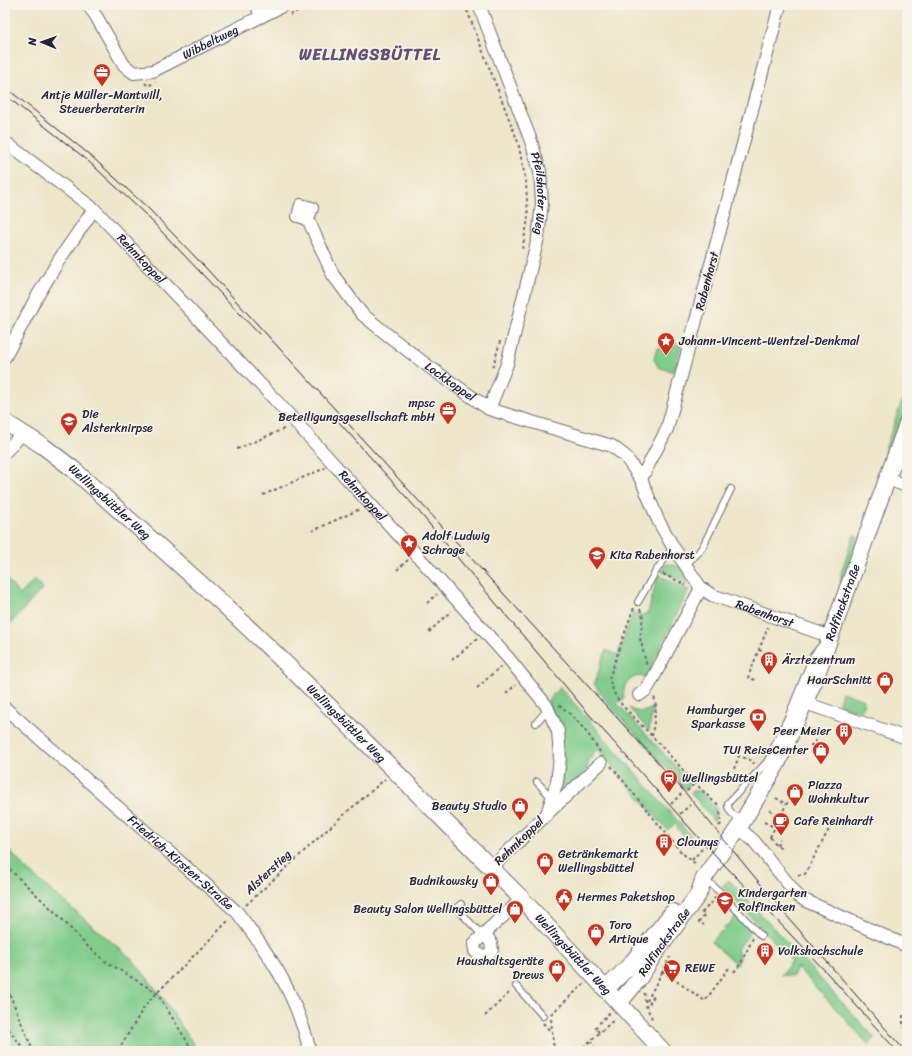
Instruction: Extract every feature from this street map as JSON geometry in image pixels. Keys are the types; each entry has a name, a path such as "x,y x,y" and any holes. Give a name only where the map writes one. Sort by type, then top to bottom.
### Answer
{"main road":[{"name":"Wellingsbüttler Weg","path":"5,422 43,446 67,465 208,590 279,657 522,899 606,989 615,1011 662,1051"},
{"name":"Rolfinckstraße","path":"606,989 644,948 692,888 705,876 741,824 783,752 805,703 831,637 907,424"},
{"name":"Rolfinckstraße","path":"615,1011 698,896 705,876"}],"street":[{"name":"Wibbeltweg","path":"88,5 124,64 134,73 153,71 284,5"},
{"path":"256,5 262,16"},
{"name":"Pfeilshofer Weg","path":"479,5 531,141 540,171 542,203 538,238 507,364 489,409"},
{"name":"Rabenhorst","path":"640,479 668,429 780,5"},
{"name":"Rehmkoppel","path":"5,142 94,209 334,464 509,659 545,705 558,731 560,758 557,782 547,814"},
{"path":"5,357 8,344 59,260 94,209"},
{"name":"Lockkoppel","path":"308,219 333,275 362,314 428,366 489,409 612,446 625,456 640,479"},
{"path":"5,452 23,434"},
{"path":"639,695 646,690 651,682 700,590 658,520 640,479"},
{"path":"887,479 907,486"},
{"name":"Rabenhorst","path":"700,590 831,637"},
{"path":"805,703 907,738"},
{"name":"Friedrich-Kirsten-Straße","path":"5,708 237,912 263,946 287,985 305,1029 310,1051"},
{"name":"Rehmkoppel","path":"491,868 604,761"},
{"path":"741,824 798,896 806,901 907,946"},
{"path":"484,934 522,899"}],"lane":[{"path":"685,565 703,546 732,489"},
{"path":"638,602 656,571 673,547"},
{"path":"741,824 729,809 728,803 767,762 814,656 818,649 831,637"},
{"path":"536,722 545,705"},
{"path":"763,766 783,752"},
{"path":"537,782 552,798"},
{"path":"705,876 759,934"},
{"path":"461,904 456,908 484,934"},
{"path":"516,986 543,1016"}],"path":[{"path":"464,5 518,142 526,182 528,219 522,250"},
{"path":"493,367 501,336"},
{"path":"237,449 296,424"},
{"path":"263,495 334,464"},
{"path":"312,531 370,504"},
{"path":"397,570 415,553"},
{"path":"656,571 700,590"},
{"path":"638,602 643,617 640,638 642,653 651,682 656,707 652,736"},
{"path":"638,602 632,612 609,679 615,695 622,705 695,783 714,802 720,805 721,824 719,826"},
{"path":"429,632 460,603"},
{"path":"755,680 748,677 773,616"},
{"path":"452,660 485,632"},
{"path":"759,650 765,652"},
{"path":"477,688 509,659"},
{"path":"545,705 554,702 570,713 592,739 604,761 682,853 692,860 705,876"},
{"path":"810,729 816,731"},
{"path":"810,745 813,745 817,739"},
{"path":"734,769 739,756 753,761"},
{"name":"Alsterstieg","path":"118,1051 146,1004 237,912 394,770"},
{"path":"688,791 695,783"},
{"path":"770,837 793,791"},
{"path":"671,804 681,794"},
{"path":"776,798 786,804"},
{"path":"680,814 690,805"},
{"path":"770,810 780,816"},
{"path":"798,875 805,874 833,822 824,818"},
{"path":"764,822 774,827"},
{"path":"764,837 770,837 783,849"},
{"path":"777,845 780,839"},
{"path":"692,860 702,849"},
{"path":"5,865 59,916 85,944 105,961 157,993 193,1051"},
{"path":"704,925 699,922 705,915 702,913 720,892"},
{"path":"734,972 759,934"},
{"path":"647,1001 670,957"},
{"path":"662,971 705,1001 729,968"},
{"path":"5,983 33,1051"},
{"path":"554,1051 551,1015 584,984"},
{"path":"485,1016 516,986"},
{"path":"644,991 646,1006 654,1022"},
{"path":"649,1004 654,996"},
{"path":"599,1032 594,1028 615,1011"},
{"path":"579,1051 599,1032 615,1011"},
{"path":"903,1015 903,1024 907,1030"},
{"path":"5,1024 25,1051"},
{"path":"590,1041 594,1046"}],"green space":[{"path":"670,342 681,346 674,372 658,367 654,359 657,348 660,348"},
{"path":"906,390 907,407 890,453 884,452"},
{"path":"854,535 858,537 841,592 841,573"},
{"path":"666,564 675,565 678,567 686,576 689,584 661,571"},
{"path":"658,575 689,590 646,677 636,677 628,681 624,689 624,699 617,703 689,781 686,789 612,708 594,684 606,650 618,655 633,612 641,616 648,613"},
{"path":"5,577 20,595 34,580 43,588 5,630"},
{"path":"560,687 697,843 691,844 675,824 667,830 598,749 594,752 588,762 587,772 558,800 563,770 548,700"},
{"path":"842,692 864,700 862,710 859,711 840,705 839,702"},
{"path":"653,707 649,731 629,708 641,712"},
{"path":"693,791 700,791 715,807 717,813 714,821 691,793"},
{"path":"5,846 30,873 133,960 162,997 198,1051 5,1051"},
{"path":"729,880 875,1038 868,1044 797,967 793,976 781,975 792,961 722,886"},
{"path":"737,915 749,929 749,935 737,949 740,958 737,965 711,942 720,932 722,933 725,930 723,928 726,925 727,927"}],"tram line":[{"path":"5,87 90,155 149,209 205,267 683,790 786,915 905,1051"},
{"path":"5,95 86,159 145,214 259,334"},
{"path":"338,421 415,507 587,712 698,837 828,974 897,1051"}],"place":[{"name":"Antje Müller-Mantwill, Steuerberaterin","path":"102,87"},
{"name":"Johann-Vincent-Wentzel-Denkmal","path":"666,356"},
{"name":"mpsc Beteiligungsgesellschaft mbH","path":"448,425"},
{"name":"Die Alsterknirpse","path":"69,436"},
{"name":"Adolf Ludwig Schrage","path":"409,558"},
{"name":"Kita Rabenhorst","path":"597,570"},
{"name":"Ärztezentrum","path":"769,675"},
{"name":"HaarSchnitt","path":"885,695"},
{"name":"Hamburger Sparkasse","path":"758,732"},
{"name":"Peer Meier","path":"844,746"},
{"name":"TUI ReiseCenter","path":"821,765"},
{"name":"Wellingsbüttel","path":"669,793"},
{"name":"Piazza Wohnkultur","path":"795,807"},
{"name":"Beauty Studio","path":"520,821"},
{"name":"Cafe Reinhardt","path":"781,836"},
{"name":"Clounys","path":"664,857"},
{"name":"Getränkemarkt Wellingsbüttel","path":"545,876"},
{"name":"Budnikowsky","path":"491,896"},
{"name":"Hermes Paketshop","path":"564,912"},
{"name":"Kindergarten Rolfincken","path":"725,915"},
{"name":"Beauty Salon Wellingsbüttel","path":"515,924"},
{"name":"Toro Artique","path":"596,947"},
{"name":"Volkshochschule","path":"765,966"},
{"name":"Haushaltsgeräte Drews","path":"557,983"},
{"name":"REWE","path":"672,983"}],"district":[{"name":"WELLINGSBÜTTEL","path":"370,54"}]}
